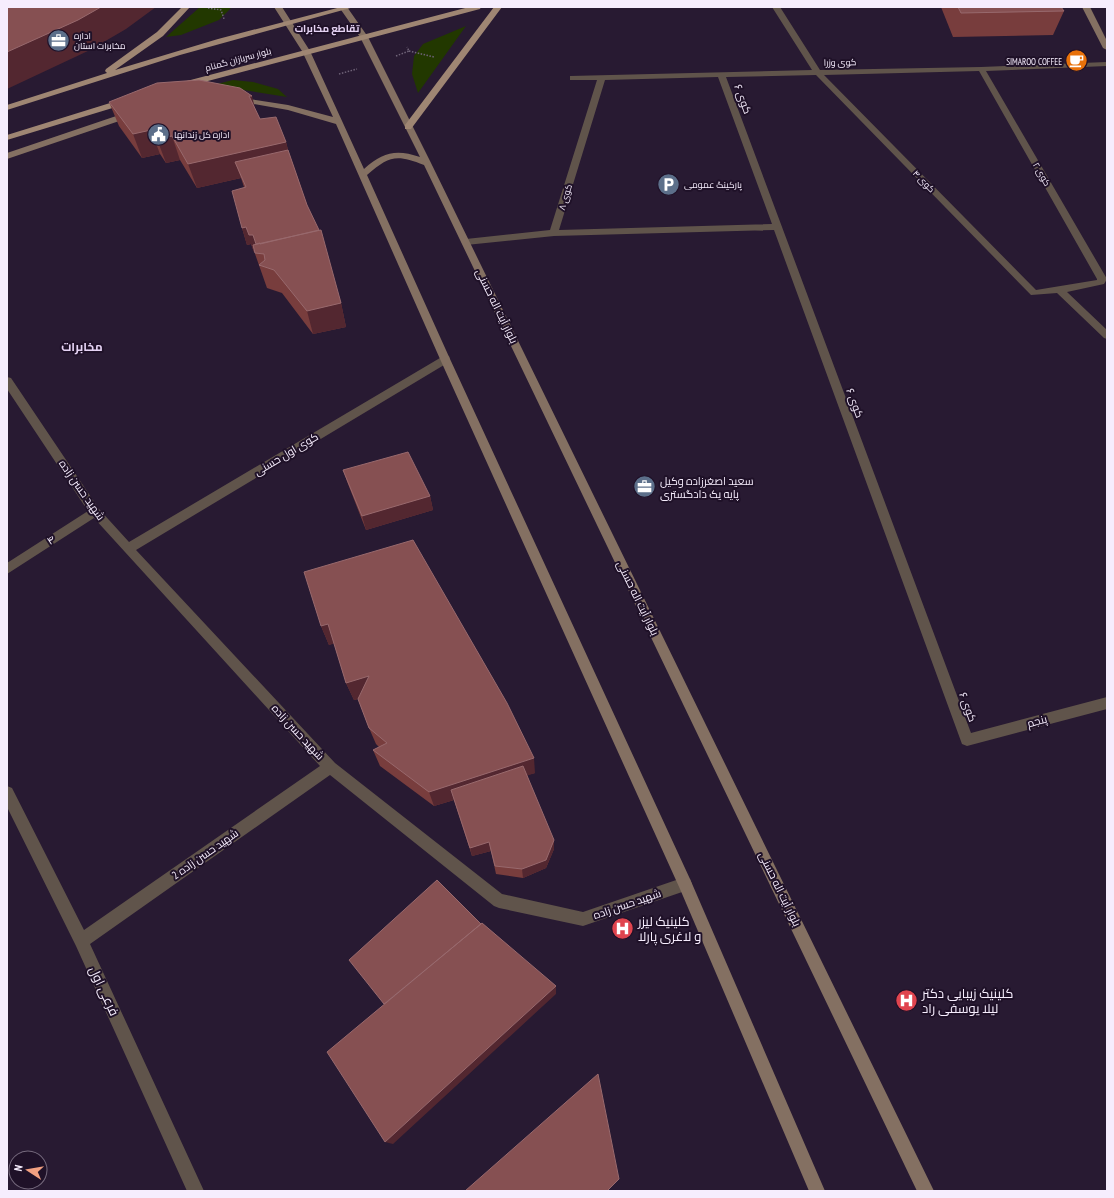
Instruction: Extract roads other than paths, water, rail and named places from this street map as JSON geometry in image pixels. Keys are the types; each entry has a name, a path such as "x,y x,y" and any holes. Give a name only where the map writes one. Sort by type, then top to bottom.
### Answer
{"main road":[{"path":"100,77 160,34 186,7"},
{"path":"278,7 306,51 339,122 445,359 685,884 817,1191"},
{"name":"بلوار سربازان گمنام","path":"7,108 100,77 288,22 345,7"},
{"name":"بلوار آیت اله حسنی","path":"345,7 364,37 466,242 926,1191"},
{"name":"بلوار سربازان گمنام","path":"175,87 306,51 477,7"},
{"path":"408,127 498,7"},
{"path":"1086,7 1107,48"},
{"path":"230,98 260,101 299,108 339,122"},
{"path":"7,138 132,99"},
{"path":"7,156 139,111"},
{"path":"362,174 378,160 390,154 406,155 427,163"}],"street":[{"name":"کوی ۴","path":"776,7 817,72 1031,290 1034,293 1058,290"},
{"name":"کوی وزرا","path":"573,78 981,69 1107,64"},
{"name":"کوی ۲","path":"981,69 1102,279 1101,282 1058,290"},
{"name":"کوی ۶","path":"720,74 967,740"},
{"name":"کوی ۸","path":"554,233 602,77"},
{"path":"466,242 554,233 777,227"},
{"path":"1058,290 1107,336"},
{"name":"کوی اول حسنی","path":"128,549 445,359"},
{"name":"شهید حسن زاده","path":"7,381 95,512 330,767 500,900 583,919 685,884"},
{"name":"۴","path":"7,569 95,512"},
{"name":"پنجم","path":"967,740 1107,703"},
{"name":"شهید حسن زاده 2","path":"81,941 330,767"},
{"name":"فرعی اول","path":"7,793 81,941 196,1191"}],"place":[{"name":"اداره مخابرات استان","path":"58,40"},
{"name":"SIMAROO COFFEE","path":"1077,61"},
{"name":"اداره کل زندانها","path":"158,134"},
{"name":"پارکینگ عمومی","path":"668,184"},
{"name":"سعید اصغرزاده وکیل پایه یک دادگستری","path":"645,487"},
{"name":"کلینیک لیزر و لاغری پارلا","path":"623,928"},
{"name":"کلینیک زیبایی دکتر لیلا یوسفی راد","path":"907,1000"}],"district":[{"name":"تقاطع مخابرات","path":"327,28"},
{"name":"مخابرات","path":"82,346"}]}
